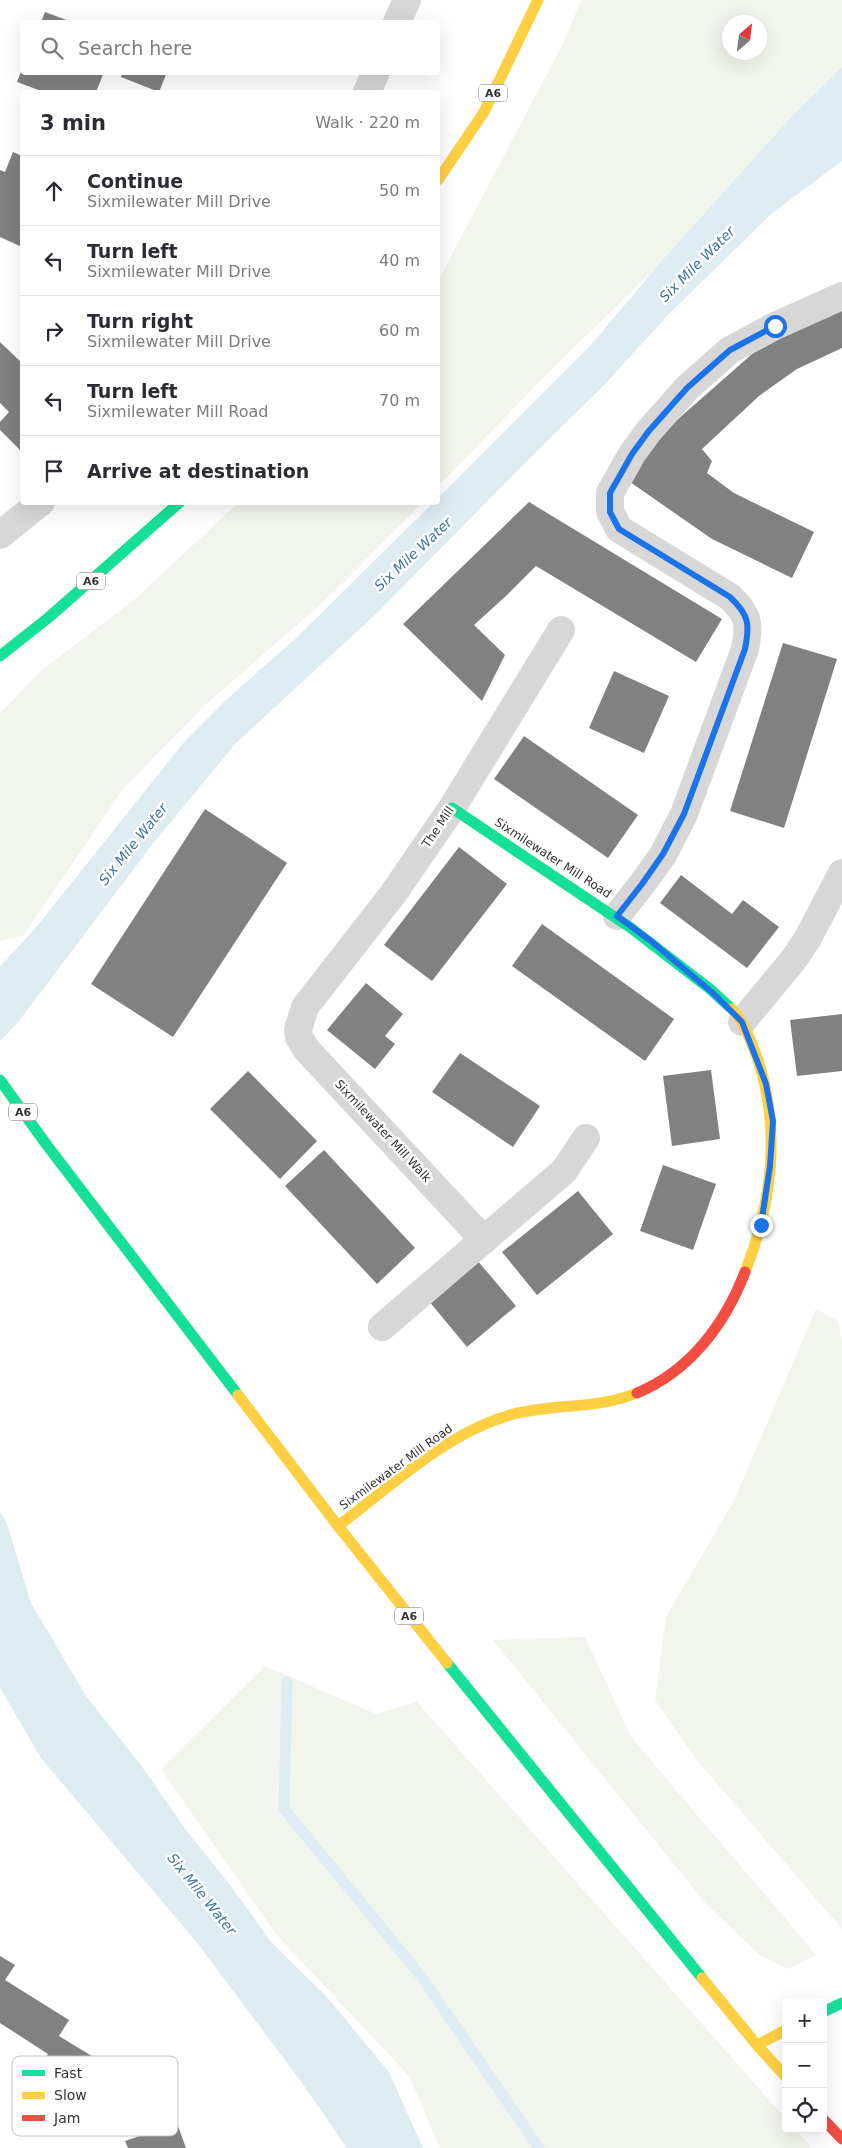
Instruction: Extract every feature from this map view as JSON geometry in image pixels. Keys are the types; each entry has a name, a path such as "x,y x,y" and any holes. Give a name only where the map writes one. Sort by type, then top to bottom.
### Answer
{"main road":[{"name":"A6","path":"440,177 484,112 538,0"},
{"name":"A6","path":"0,656 48,618 177,505"},
{"name":"Sixmilewater Mill Road","path":"338,1526 442,1447 466,1432 512,1415 534,1410 604,1404 642,1392 671,1376 690,1360 708,1340 732,1300 751,1258 761,1225 770,1166 773,1121 771,1103 760,1067 742,1022 714,994 651,941 617,916 452,808"},
{"name":"A6","path":"0,1080 46,1144 338,1526 488,1716 757,2045 782,2073"},
{"path":"827,2010 842,2003"},
{"path":"757,2045 782,2032"},
{"path":"827,2122 842,2139"}],"street":[{"path":"398,20 407,0"},
{"path":"368,90 375,75"},
{"path":"617,916 663,854 684,814 745,649 749,631 748,622 741,608 730,597 619,529 610,512 610,493 632,454 648,432 687,388 730,350 775,326 842,296"},
{"path":"0,535 38,505"},
{"name":"The Mill","path":"301,1015 309,1000 393,894 452,808 561,630"},
{"path":"742,1022 808,938 842,873"},
{"name":"Sixmilewater Mill Walk","path":"301,1015 298,1030 299,1037 306,1049 484,1240"},
{"path":"382,1327 564,1171 586,1138"}],"shaded area":[{"path":"581,0 842,0 842,67 794,114 657,267 561,360 440,484 440,277 565,40"},
{"path":"236,505 420,505 333,593 205,705 123,789 23,936 0,941 0,713 41,671 135,599"},
{"path":"816,1309 838,1321 842,1342 842,1929 697,1760 655,1700 666,1617 734,1501"},
{"path":"585,1637 631,1737 816,1955 788,1969 760,1955 707,1905 493,1640"},
{"path":"265,1666 376,1714 417,1702 782,2114 782,2133 799,2133 812,2148 440,2148 409,2076 276,1934 161,1769"}],"water":[{"name":"Six Mile Water","path":"842,67 842,161 771,214 669,314 606,383 376,614 236,743 151,846 19,1021 0,1041 0,966 34,930 184,742 225,701 294,640 431,505 440,505 440,496 591,345 659,264 794,114"},
{"name":"Six Mile Water","path":"0,1512 7,1524 31,1603 86,1696 140,1764 187,1831 234,1890 271,1942 327,1997 389,2072 423,2148 347,2148 302,2083 198,1944 41,1758 0,1688"}],"building":[{"path":"45,12 67,20 42,20"},
{"path":"20,74 103,75 97,90 39,90 17,82"},
{"path":"121,75 166,75 160,90 154,90 121,77"},
{"path":"13,152 20,155 20,246 0,237 0,170 5,172"},
{"path":"842,302 842,348 797,369 759,396 702,449 712,461 707,473 734,493 814,532 792,578 712,539 630,482 671,414 677,420 777,332"},
{"path":"0,342 20,361 20,450 0,430 0,422 9,412 0,403"},
{"path":"529,502 722,619 696,662 536,566 474,625 505,655 482,701 403,624"},
{"path":"783,643 837,659 784,828 730,811"},
{"path":"614,671 669,696 644,753 589,728"},
{"path":"524,736 638,815 608,858 494,779"},
{"path":"205,809 287,863 173,1037 91,984"},
{"path":"459,847 507,884 432,981 384,945"},
{"path":"681,875 732,914 743,900 779,927 747,968 660,903"},
{"path":"542,924 674,1019 645,1061 512,966"},
{"path":"366,983 403,1014 385,1036 395,1044 375,1069 327,1030"},
{"path":"842,1014 842,1071 797,1076 790,1020"},
{"path":"460,1053 540,1106 513,1147 432,1092"},
{"path":"711,1070 720,1139 672,1146 663,1076"},
{"path":"248,1071 317,1141 280,1179 210,1109"},
{"path":"324,1150 415,1248 377,1284 285,1186"},
{"path":"663,1165 716,1184 693,1250 640,1231"},
{"path":"578,1191 613,1234 537,1295 502,1252"},
{"path":"477,1260 516,1306 467,1347 428,1300"},
{"path":"0,1956 15,1965 5,1980 69,2020 59,2036 92,2056 47,2056 48,2054 0,2023"},
{"path":"178,2126 186,2148 128,2148 125,2141 139,2136 178,2136"}],"waterway":[{"path":"287,1682 284,1809 421,1976 539,2148"}],"traffic: fast":[{"path":"0,656 48,618 177,505"},
{"path":"452,808 631,928 710,989 732,1009"},
{"path":"0,1080 46,1144 238,1395"},
{"path":"447,1663 702,1978"},
{"path":"827,2010 842,2003"}],"traffic: slow":[{"path":"440,177 484,112 538,0"},
{"path":"732,1009 744,1027 758,1060 765,1086 771,1140 767,1194 762,1220 745,1272"},
{"path":"338,1526 441,1448 486,1424 526,1411 605,1402 637,1393"},
{"path":"238,1395 338,1526 447,1663"},
{"path":"702,1978 782,2073"},
{"path":"757,2045 782,2032"}],"traffic: jam":[{"path":"637,1393 656,1384 673,1372 703,1344 727,1310 745,1272"},
{"path":"827,2123 842,2139"}],"route":[{"path":"761,1225 770,1166 773,1121 766,1084 742,1022 714,994 651,941 617,916 663,854 684,814 745,649 749,631 748,622 741,608 730,597 619,529 610,512 609,502 610,493 632,454 648,432 687,388 730,350 775,326"}]}
